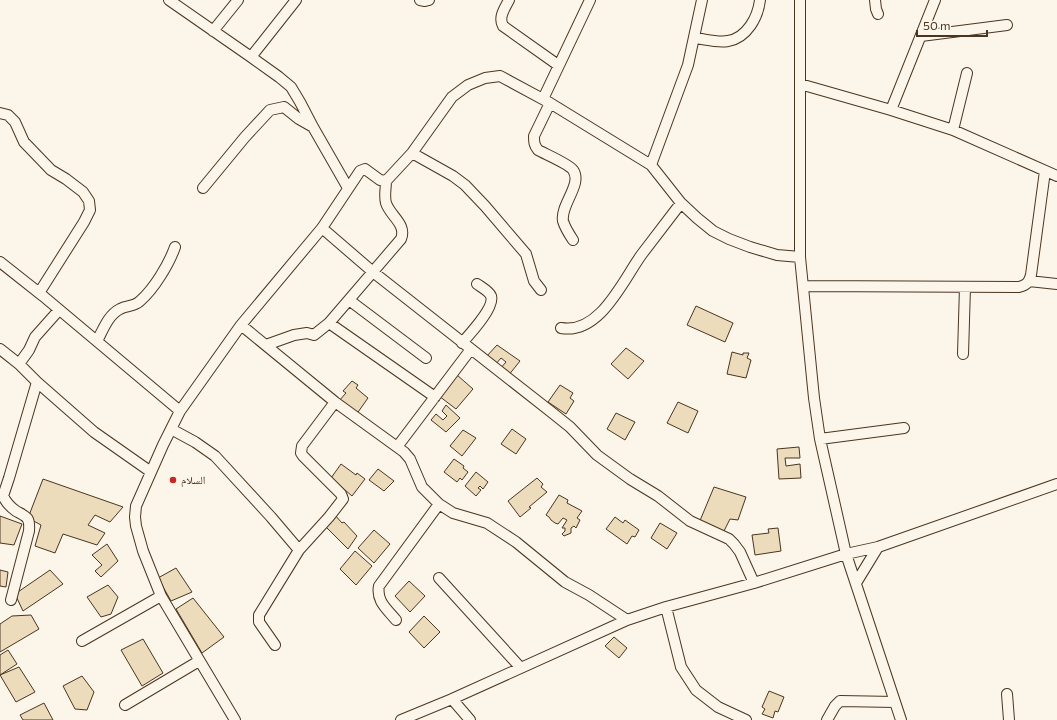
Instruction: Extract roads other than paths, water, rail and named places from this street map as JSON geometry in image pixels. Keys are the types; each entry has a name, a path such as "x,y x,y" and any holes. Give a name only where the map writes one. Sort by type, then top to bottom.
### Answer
{"street":[{"path":"169,0 251,57 291,88 348,188"},
{"path":"213,31 238,0"},
{"path":"251,57 296,0"},
{"path":"420,0 428,0"},
{"path":"509,0 501,17 503,26 558,65"},
{"path":"573,240 563,220 563,212 575,185 575,173 570,166 538,150 535,146 534,136 558,65 590,0"},
{"path":"651,165 688,65 702,0"},
{"path":"694,38 727,41 739,37 744,34 750,26 758,11 760,0"},
{"path":"800,0 800,257 814,398 820,439 846,554 901,720"},
{"path":"876,0 876,9 878,14"},
{"path":"891,110 935,0"},
{"path":"921,36 1007,25"},
{"path":"953,130 967,73"},
{"path":"266,345 307,333 314,334 330,323 401,239 403,235 402,228 385,202 386,181 412,153 452,97 468,85 485,78 500,76 546,101 651,165 681,203 713,231 729,240 750,248 777,255 800,257"},
{"path":"800,84 891,110 953,130 1057,176"},
{"path":"203,188 245,137 270,110 284,107 298,119 313,126"},
{"path":"0,113 8,115 15,122 24,142 50,170 76,185 89,201 90,210 84,222 39,293"},
{"path":"412,153 453,176 465,185 485,206 526,254 534,281 541,290"},
{"path":"235,720 161,596 136,526 134,517 136,506 180,411 241,325 322,228 357,174 362,170 365,170 383,181 386,181"},
{"path":"803,286 1019,287 1026,285 1029,281 1046,171"},
{"path":"561,328 578,328 592,320 604,309 615,296 642,254 681,203"},
{"path":"322,228 373,272 570,427 597,455 630,479 658,496 690,521 729,539 740,552 754,583"},
{"path":"97,341 114,314 121,308 136,304 146,294 168,264 175,247"},
{"path":"0,262 180,411"},
{"path":"1029,281 1057,284"},
{"path":"462,343 484,315 491,301 490,294 477,284"},
{"path":"963,354 965,287"},
{"path":"349,300 426,358"},
{"path":"19,364 29,350 35,337 59,310"},
{"path":"330,323 435,397"},
{"path":"241,325 335,402 397,447 410,459 422,487 439,504 453,513 487,523 516,542 565,582 627,620"},
{"path":"0,349 19,364 36,382 94,432 151,472"},
{"path":"397,447 471,349"},
{"path":"12,600 30,523 24,514 16,511 1,496 9,478 36,382"},
{"path":"274,645 258,622 258,617 299,550 343,499 341,494 303,456 301,452 302,446 335,402"},
{"path":"820,439 904,428"},
{"path":"171,429 195,442 215,456 299,550"},
{"path":"401,720 452,699 627,620 666,607 754,583 846,554 878,547 1057,484"},
{"path":"396,620 379,599 379,586 439,504"},
{"path":"856,583 878,547"},
{"path":"439,578 520,667"},
{"path":"82,641 161,596"},
{"path":"666,607 681,667 696,690 718,707 746,720"},
{"path":"125,705 199,661"},
{"path":"1007,694 1009,720"},
{"path":"452,699 470,720"},
{"path":"827,720 835,706 840,701 895,702"}],"place":[{"name":"السلام","path":"173,480"}]}
